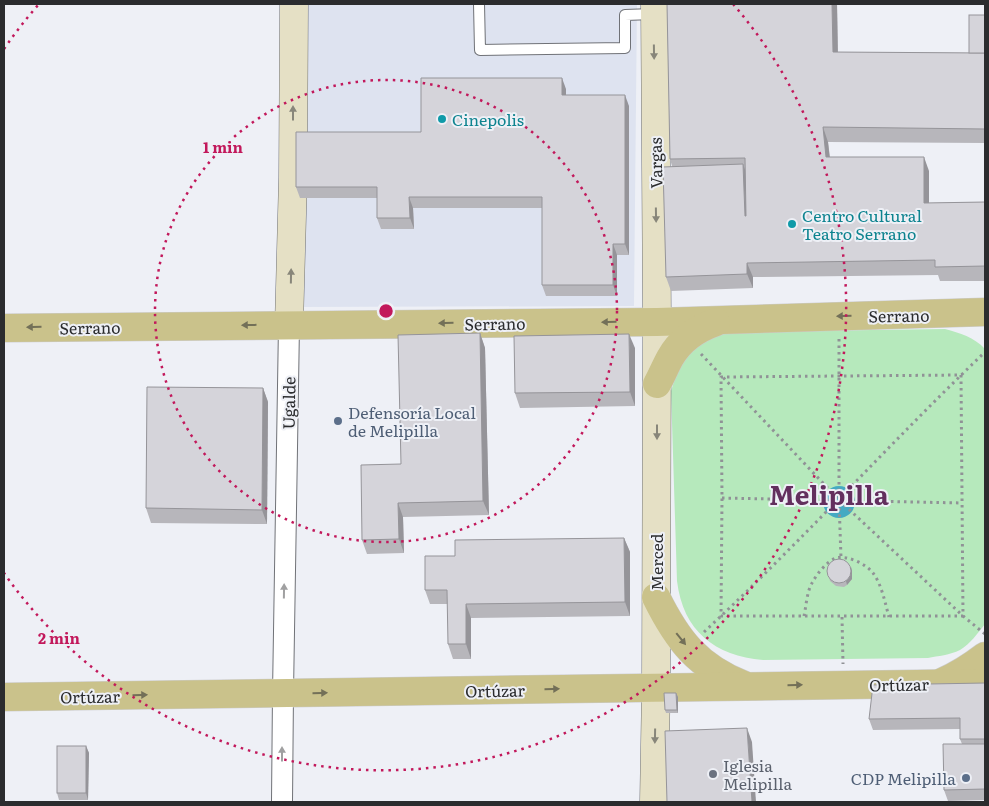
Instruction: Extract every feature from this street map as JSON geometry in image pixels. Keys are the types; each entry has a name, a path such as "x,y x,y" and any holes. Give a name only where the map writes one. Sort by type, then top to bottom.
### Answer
{"main road":[{"name":"Ugalde","path":"289,324 293,178 294,4"},
{"name":"Vargas","path":"654,9 658,322"},
{"name":"Serrano","path":"4,328 658,322 839,316 978,318"},
{"path":"657,384 670,358 686,338 706,325 727,319"},
{"name":"Merced","path":"654,802 658,322"},
{"path":"656,597 680,639 703,662 716,672 746,686"},
{"path":"938,683 955,676 985,656"},
{"name":"Ortúzar","path":"4,697 985,683"}],"street":[{"name":"Ugalde","path":"282,802 289,324"}],"lane":[{"path":"479,4 480,50 625,48 625,16 654,9"}],"path":[{"path":"839,316 838,500 841,558"},
{"path":"686,338 838,500 963,616 985,634"},
{"path":"688,647 985,352"},
{"path":"721,377 961,375"},
{"path":"961,375 963,616"},
{"path":"721,377 721,616"},
{"path":"722,498 962,503"},
{"path":"804,616 811,584 823,568 835,559 841,558 852,559 863,564 874,574 889,617"},
{"path":"721,616 963,616"},
{"path":"842,617 844,685"}],"shaded area":[{"path":"306,4 637,4 634,306 302,307"}],"green space":[{"path":"945,329 971,338 985,349 985,624 964,648 928,658 763,660 746,658 730,653 704,638 686,614 680,599 677,581 671,391 677,372 694,342 724,332"}],"water":[{"path":"839,486 845,487 850,491 854,496 854,508 850,513 845,517 839,518 833,517 828,513 824,508 823,502 824,496 828,491 833,487"}],"building":[{"path":"667,4 832,4 833,52 985,53 985,129 823,127 826,157 924,157 924,203 985,202 985,266 935,267 935,260 747,263 747,274 666,277 663,167 743,164 746,216 745,158 670,159"},
{"path":"969,15 985,15 985,53 969,53"},
{"path":"421,78 562,78 562,95 625,95 625,244 613,244 613,285 542,285 542,197 409,197 410,218 377,218 377,187 296,187 296,132 421,132"},
{"path":"480,333 483,501 398,503 399,539 362,540 361,465 401,464 398,335"},
{"path":"629,334 630,392 515,393 514,336"},
{"path":"147,387 263,388 262,510 146,508"},
{"path":"624,538 625,602 466,604 466,644 448,644 447,590 425,590 425,556 455,556 455,540"},
{"path":"839,559 847,563 851,571 847,579 839,583 831,579 827,571 831,563"},
{"path":"985,683 985,739 960,739 960,718 869,719 873,685"},
{"path":"664,693 676,693 677,710 665,710"},
{"name":"Iglesia Melipilla","path":"747,728 752,802 667,802 665,731"},
{"name":"CDP Melipilla","path":"943,744 985,744 985,789 944,790"},
{"path":"57,746 86,746 86,793 57,793"}],"place":[{"name":"Cinepolis","path":"442,119"},
{"name":"Centro Cultural Teatro Serrano","path":"792,224"},
{"name":"Defensoría Local de Melipilla","path":"338,421"},
{"name":"Iglesia Melipilla","path":"713,774"},
{"name":"CDP Melipilla","path":"966,778"}],"district":[{"name":"Melipilla","path":"829,493"}]}
